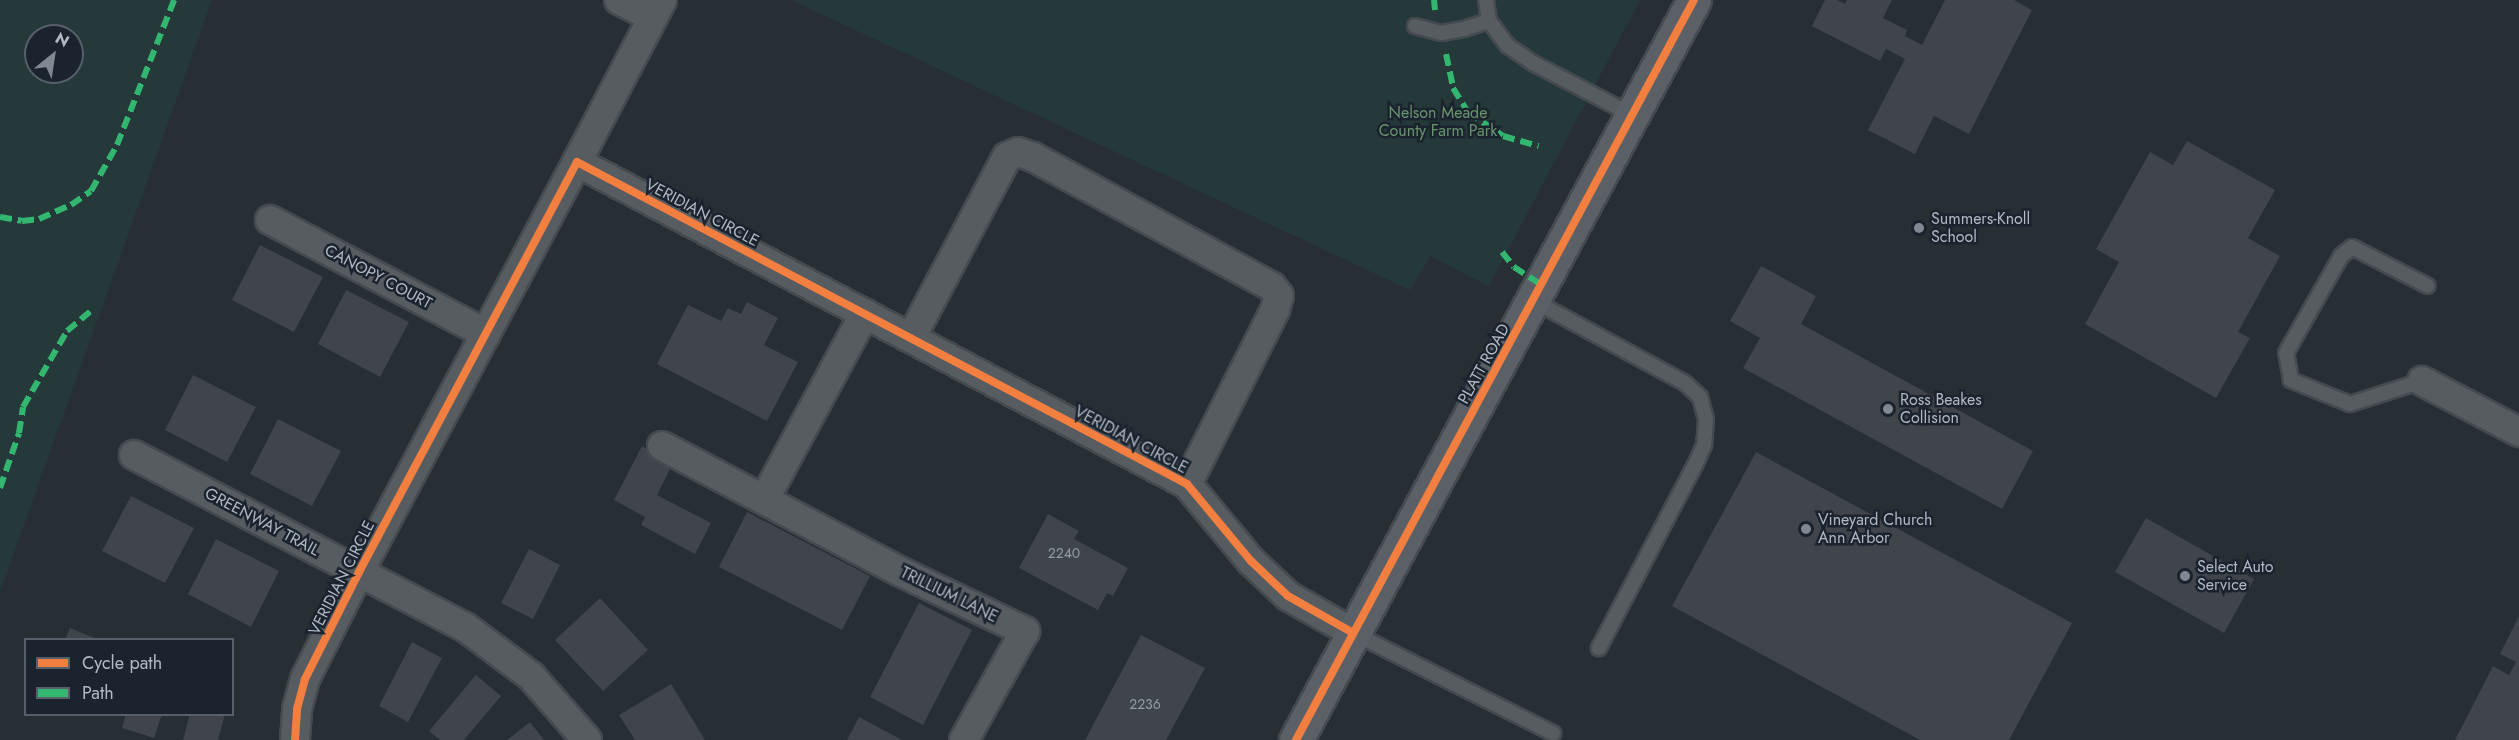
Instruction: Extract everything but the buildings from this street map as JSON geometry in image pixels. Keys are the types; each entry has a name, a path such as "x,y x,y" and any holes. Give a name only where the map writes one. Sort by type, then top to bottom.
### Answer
{"street":[{"path":"577,162 658,9 619,0"},
{"name":"PLATT ROAD","path":"1296,740 1694,0"},
{"path":"911,338 1007,157 1018,152 1034,157 1272,287 1279,296 1275,310 1187,484"},
{"name":"VERIDIAN CIRCLE","path":"295,740 297,709 305,679 358,573 577,162 1187,484 1251,561 1288,596 1353,633"},
{"name":"CANOPY COURT","path":"270,220 486,334"},
{"path":"765,498 865,313"},
{"path":"2422,381 2519,432"},
{"name":"TRILLIUM LANE","path":"662,446 765,498 899,571 1025,631 964,740"},
{"name":"GREENWAY TRAIL","path":"134,456 465,627 531,676 587,740"}],"lane":[{"path":"1486,0 1489,21 1508,46 1533,63 1632,115"},
{"path":"1415,26 1441,33 1489,21"},
{"path":"2422,381 2350,404 2291,380 2286,353 2341,256 2352,247 2428,286"},
{"path":"1534,301 1684,383 1700,397 1706,419 1704,445 1695,465 1599,648"},
{"path":"1353,633 1553,733"}],"green space":[{"path":"0,0 212,0 0,592"},
{"name":"Nelson Meade County Farm Park","path":"791,0 1640,0 1489,286 1430,256 1410,290"}],"marked path":[{"path":"0,217 22,221 39,219 71,205 91,191 117,145 174,0"},
{"path":"1434,0 1435,10"},
{"path":"1446,54 1453,88 1468,112 1503,136 1539,146"},
{"path":"1502,252 1514,267 1542,285"},
{"path":"0,488 19,433 23,407 67,331 94,308"}],"cycle path":[{"path":"1296,740 1694,0"},
{"path":"295,740 297,709 305,679 359,572 577,162 1187,484 1251,561 1288,596 1353,633"}],"place":[{"name":"Summers-Knoll School","path":"1919,228"},
{"name":"Ross Beakes Collision","path":"1888,409"},
{"name":"Vineyard Church Ann Arbor","path":"1806,529"},
{"name":"Select Auto Service","path":"2185,576"}]}
